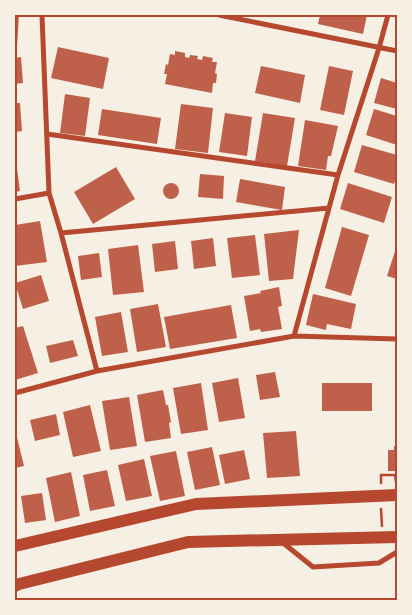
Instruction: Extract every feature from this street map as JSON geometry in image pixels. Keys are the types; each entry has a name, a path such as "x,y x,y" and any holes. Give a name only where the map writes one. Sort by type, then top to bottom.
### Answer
{"highway":[{"path":"15,546 196,504 397,495"},
{"path":"15,586 188,542 397,537"}],"street":[{"path":"42,15 49,193 97,371"},
{"path":"219,15 397,51"},
{"path":"294,336 338,175 388,15"},
{"path":"47,134 338,175"},
{"path":"15,199 49,193"},
{"path":"61,233 329,208"},
{"path":"15,393 97,371 294,336 397,340"},
{"path":"280,540 312,567 379,563 397,552"}],"path":[{"path":"381,484 381,475 396,475"},
{"path":"381,502 382,529"}],"building":[{"path":"15,15 19,15 17,47 15,47"},
{"path":"320,15 367,15 363,34 318,24"},
{"path":"58,47 109,58 103,89 51,78"},
{"path":"175,51 185,53 185,57 189,58 190,55 198,56 197,59 202,60 203,56 213,58 212,62 217,62 216,83 213,83 212,93 165,84 166,64 168,65 170,54 175,55"},
{"path":"21,57 23,83 15,84 15,58"},
{"path":"261,66 305,75 300,103 255,93"},
{"path":"329,66 353,71 344,115 320,110"},
{"path":"381,78 397,83 397,109 374,103"},
{"path":"65,94 90,98 85,136 60,133"},
{"path":"15,103 20,103 22,131 15,132"},
{"path":"181,104 213,108 208,153 175,149"},
{"path":"102,109 161,118 157,144 98,135"},
{"path":"374,109 397,116 397,145 366,135"},
{"path":"225,113 252,117 247,156 219,152"},
{"path":"263,113 295,118 287,166 255,161"},
{"path":"305,120 338,126 331,156 328,156 326,170 298,166"},
{"path":"362,145 397,155 397,175 394,184 354,172"},
{"path":"15,161 20,191 15,192"},
{"path":"116,167 135,199 93,224 74,192"},
{"path":"200,174 224,176 223,199 198,197"},
{"path":"240,179 285,187 282,210 236,202"},
{"path":"168,183 174,183 179,188 177,197 168,199 163,194 163,188"},
{"path":"348,183 392,197 384,223 340,209"},
{"path":"40,221 47,262 15,266 15,225"},
{"path":"342,227 369,235 351,296 325,288"},
{"path":"299,230 293,279 269,281 264,234"},
{"path":"255,235 260,275 232,278 227,238"},
{"path":"213,238 216,266 194,269 191,241"},
{"path":"175,241 178,269 155,272 152,244"},
{"path":"138,245 144,292 113,295 108,249"},
{"path":"397,245 397,279 387,276"},
{"path":"99,253 102,277 81,280 78,256"},
{"path":"41,275 49,301 23,309 15,283"},
{"path":"279,287 282,306 278,307 282,329 261,332 260,329 250,331 244,296"},
{"path":"313,294 356,304 351,329 327,324 326,330 306,325"},
{"path":"158,304 166,347 137,352 130,309"},
{"path":"231,305 237,338 170,349 164,317"},
{"path":"121,312 128,352 102,356 95,317"},
{"path":"23,326 38,373 15,380 15,328"},
{"path":"73,340 78,356 50,363 46,346"},
{"path":"275,372 280,397 260,400 256,375"},
{"path":"238,378 245,418 219,422 212,383"},
{"path":"395,378 397,378 397,409 395,409"},
{"path":"201,383 208,430 181,434 173,388"},
{"path":"322,383 372,383 372,411 322,411"},
{"path":"163,390 171,422 169,423 171,438 145,442 137,395"},
{"path":"129,397 137,446 110,450 102,401"},
{"path":"90,405 101,451 73,457 63,412"},
{"path":"56,414 60,435 35,441 30,420"},
{"path":"15,429 24,466 15,468"},
{"path":"296,431 300,476 267,478 263,433"},
{"path":"394,446 397,446 397,471 388,471 388,450 394,450"},
{"path":"212,447 220,485 195,490 187,452"},
{"path":"244,450 250,479 225,484 219,455"},
{"path":"176,451 185,496 160,501 150,456"},
{"path":"144,459 152,496 126,501 118,465"},
{"path":"107,470 115,506 90,511 83,475"},
{"path":"71,472 80,516 55,522 46,478"},
{"path":"42,493 46,520 25,523 21,496"}]}
